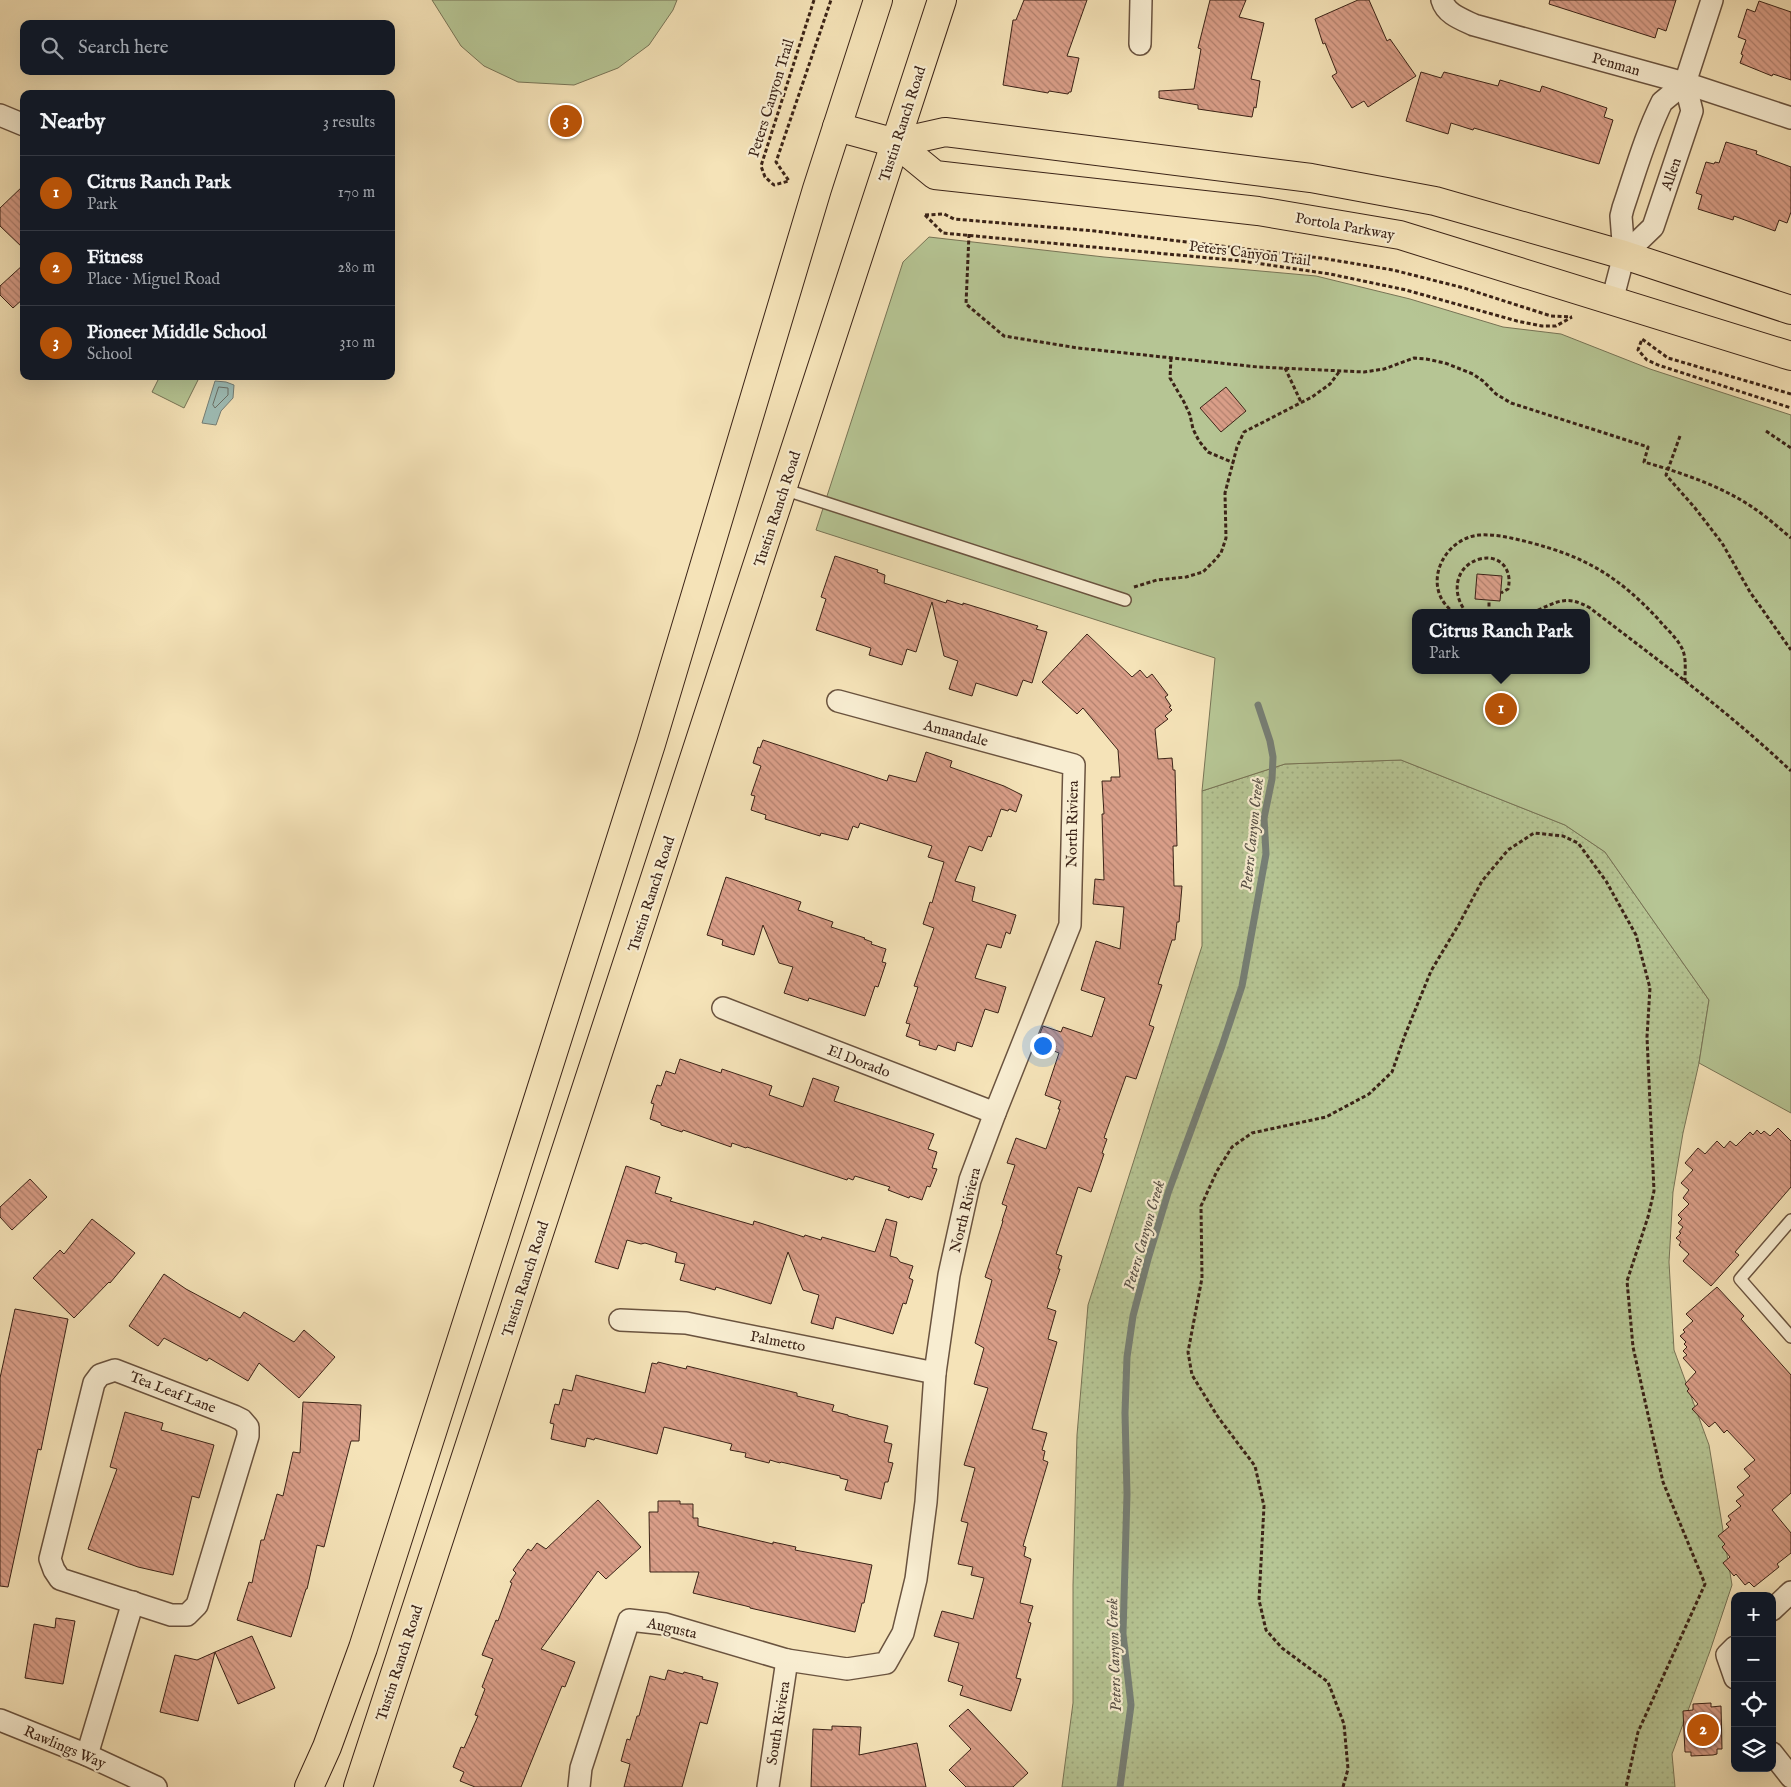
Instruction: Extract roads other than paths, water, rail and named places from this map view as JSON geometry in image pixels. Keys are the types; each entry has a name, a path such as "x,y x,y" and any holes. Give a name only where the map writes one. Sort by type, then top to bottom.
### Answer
{"main road":[{"path":"308,1787 327,1747 363,1648 505,1204 651,744 814,198 878,0"},
{"name":"Tustin Ranch Road","path":"358,1787 942,0"},
{"name":"Portola Parkway","path":"837,127 896,143 935,175 1258,211 1400,235 1791,356"},
{"name":"Portola Parkway","path":"896,143 945,132 1311,178 1435,201 1624,255 1791,310"}],"street":[{"path":"1140,44 1141,0"},
{"path":"1612,301 1624,255 1620,216 1652,124 1662,102 1685,83 1712,0"},
{"name":"Penman","path":"1443,4 1453,15 1474,25 1685,83 1791,118"},
{"name":"Allen","path":"1624,255 1652,227 1692,111 1685,83"},
{"path":"0,116 20,124"},
{"name":"Annandale","path":"838,701 1074,765"},
{"name":"North Riviera","path":"886,1663 903,1633 916,1579 926,1502 935,1373 949,1275 970,1180 1070,926 1074,765"},
{"name":"El Dorado","path":"723,1008 995,1113"},
{"name":"Palmetto","path":"620,1320 686,1323 935,1373"},
{"name":"Tea Leaf Lane","path":"115,1370 234,1416 242,1420 248,1427 248,1436 197,1605 187,1615 171,1615 133,1602 60,1579 50,1559 94,1383 100,1375 115,1370"},
{"path":"1776,1606 1791,1592"},
{"path":"87,1755 133,1602"},
{"name":"Augusta","path":"579,1787 581,1768 629,1620 665,1624 787,1660 846,1670 886,1663"},
{"path":"1731,1651 1727,1655 1731,1666"},
{"name":"South Riviera","path":"768,1787 787,1660"},
{"name":"Rawlings Way","path":"0,1720 87,1755 156,1787"},
{"path":"1776,1758 1791,1777"}],"lane":[{"path":"783,489 1125,600"},
{"path":"1791,1220 1740,1279 1791,1337"}],"water":[{"path":"215,381 234,385 233,398 221,411 216,425 202,423"}],"waterway":[{"name":"Peters Canyon Creek","path":"1120,1787 1131,1705 1123,1634 1127,1494 1125,1413 1127,1357 1133,1316 1168,1193 1242,986 1266,854 1264,818 1272,779 1273,757 1270,741 1258,705"}],"place":[{"name":"Pioneer Middle School","path":"566,121"},
{"name":"Citrus Ranch Park","path":"1501,709"},
{"name":"Fitness","path":"1703,1730"}]}
